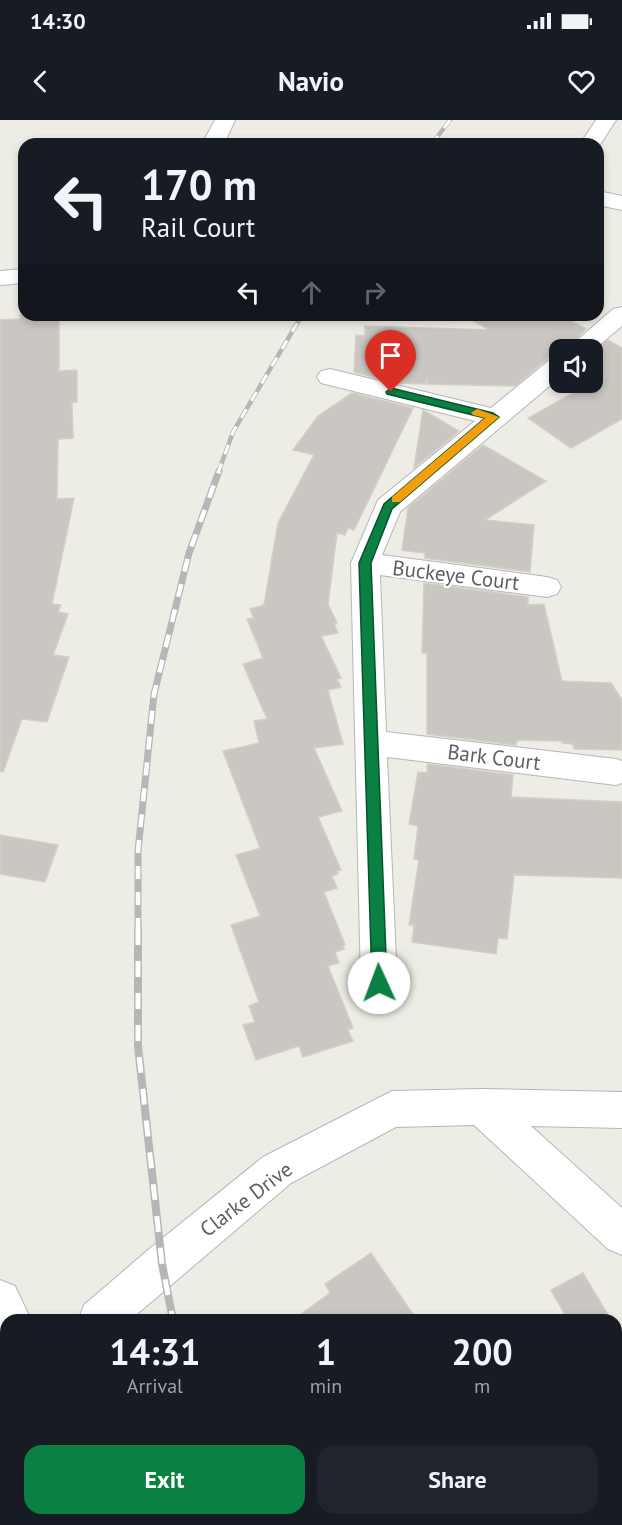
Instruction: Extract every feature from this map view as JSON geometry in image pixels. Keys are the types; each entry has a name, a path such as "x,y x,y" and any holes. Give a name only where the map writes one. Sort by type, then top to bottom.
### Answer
{"street":[{"path":"216,138 225,120"},
{"path":"595,138 606,120"},
{"path":"604,199 622,203"},
{"path":"0,278 18,276"},
{"path":"589,339 613,314"},
{"path":"379,983 365,563 388,507 493,417 549,373"},
{"path":"330,377 493,417"},
{"name":"Buckeye Court","path":"365,563 547,587"},
{"name":"Bark Court","path":"372,742 616,772"},
{"path":"482,1107 622,1235"},
{"name":"Clarke Drive","path":"106,1314 162,1263 277,1170 392,1109 482,1107 622,1110"}],"building":[{"path":"0,320 59,321 59,371 77,370 77,402 72,402 73,438 58,439 57,499 74,498 52,604 61,605 58,612 68,614 53,655 69,657 47,722 22,719 3,772 0,771"},
{"path":"474,321 571,321 586,329 576,339 549,339 549,358 515,386 427,384 427,378 425,384 397,383 354,372 356,335 365,336 365,326 490,330"},
{"path":"608,340 622,348 622,419 571,448 528,418 573,393 603,393 603,344"},
{"path":"352,393 413,408 354,530 348,528 345,535 337,533 328,604 337,623 334,624 338,633 321,636 341,678 337,679 341,687 328,690 343,744 314,748 342,811 318,817 341,870 332,876 337,888 324,892 345,945 344,949 335,952 339,963 328,966 353,1028 348,1030 353,1041 303,1057 299,1046 256,1060 243,1025 255,1022 249,1006 259,1002 231,925 260,916 236,855 260,848 223,751 259,743 254,721 267,719 243,664 263,658 247,619 254,618 250,609 264,605 278,523 314,455 293,450 318,416"},
{"path":"423,410 459,431 414,468"},
{"path":"483,445 546,481 485,520 534,525 530,572 425,558 425,553 402,550 408,508"},
{"path":"424,583 528,597 528,605 544,604 562,681 611,683 622,700 622,750 574,749 573,744 562,743 562,741 517,740 516,745 427,734 427,653 422,653"},
{"path":"427,764 513,775 511,797 622,802 622,878 514,875 507,939 498,938 496,954 412,942 414,925 409,925 419,860 414,859 418,826 409,824 418,772 427,773"},
{"path":"0,835 58,845 45,882 0,874"},
{"path":"371,1253 413,1314 301,1314 330,1293 325,1284"},
{"path":"583,1273 607,1314 565,1314 551,1290"}],"railway":[{"path":"436,138 450,120"},
{"path":"218,473 233,432 298,321"},
{"path":"172,1314 162,1264 138,1046 138,851 154,694 189,553 219,471"}],"slow traffic":[{"path":"396,500 493,417 477,413"}],"route":[{"path":"379,983 365,563 388,507 493,417 391,392"}]}
